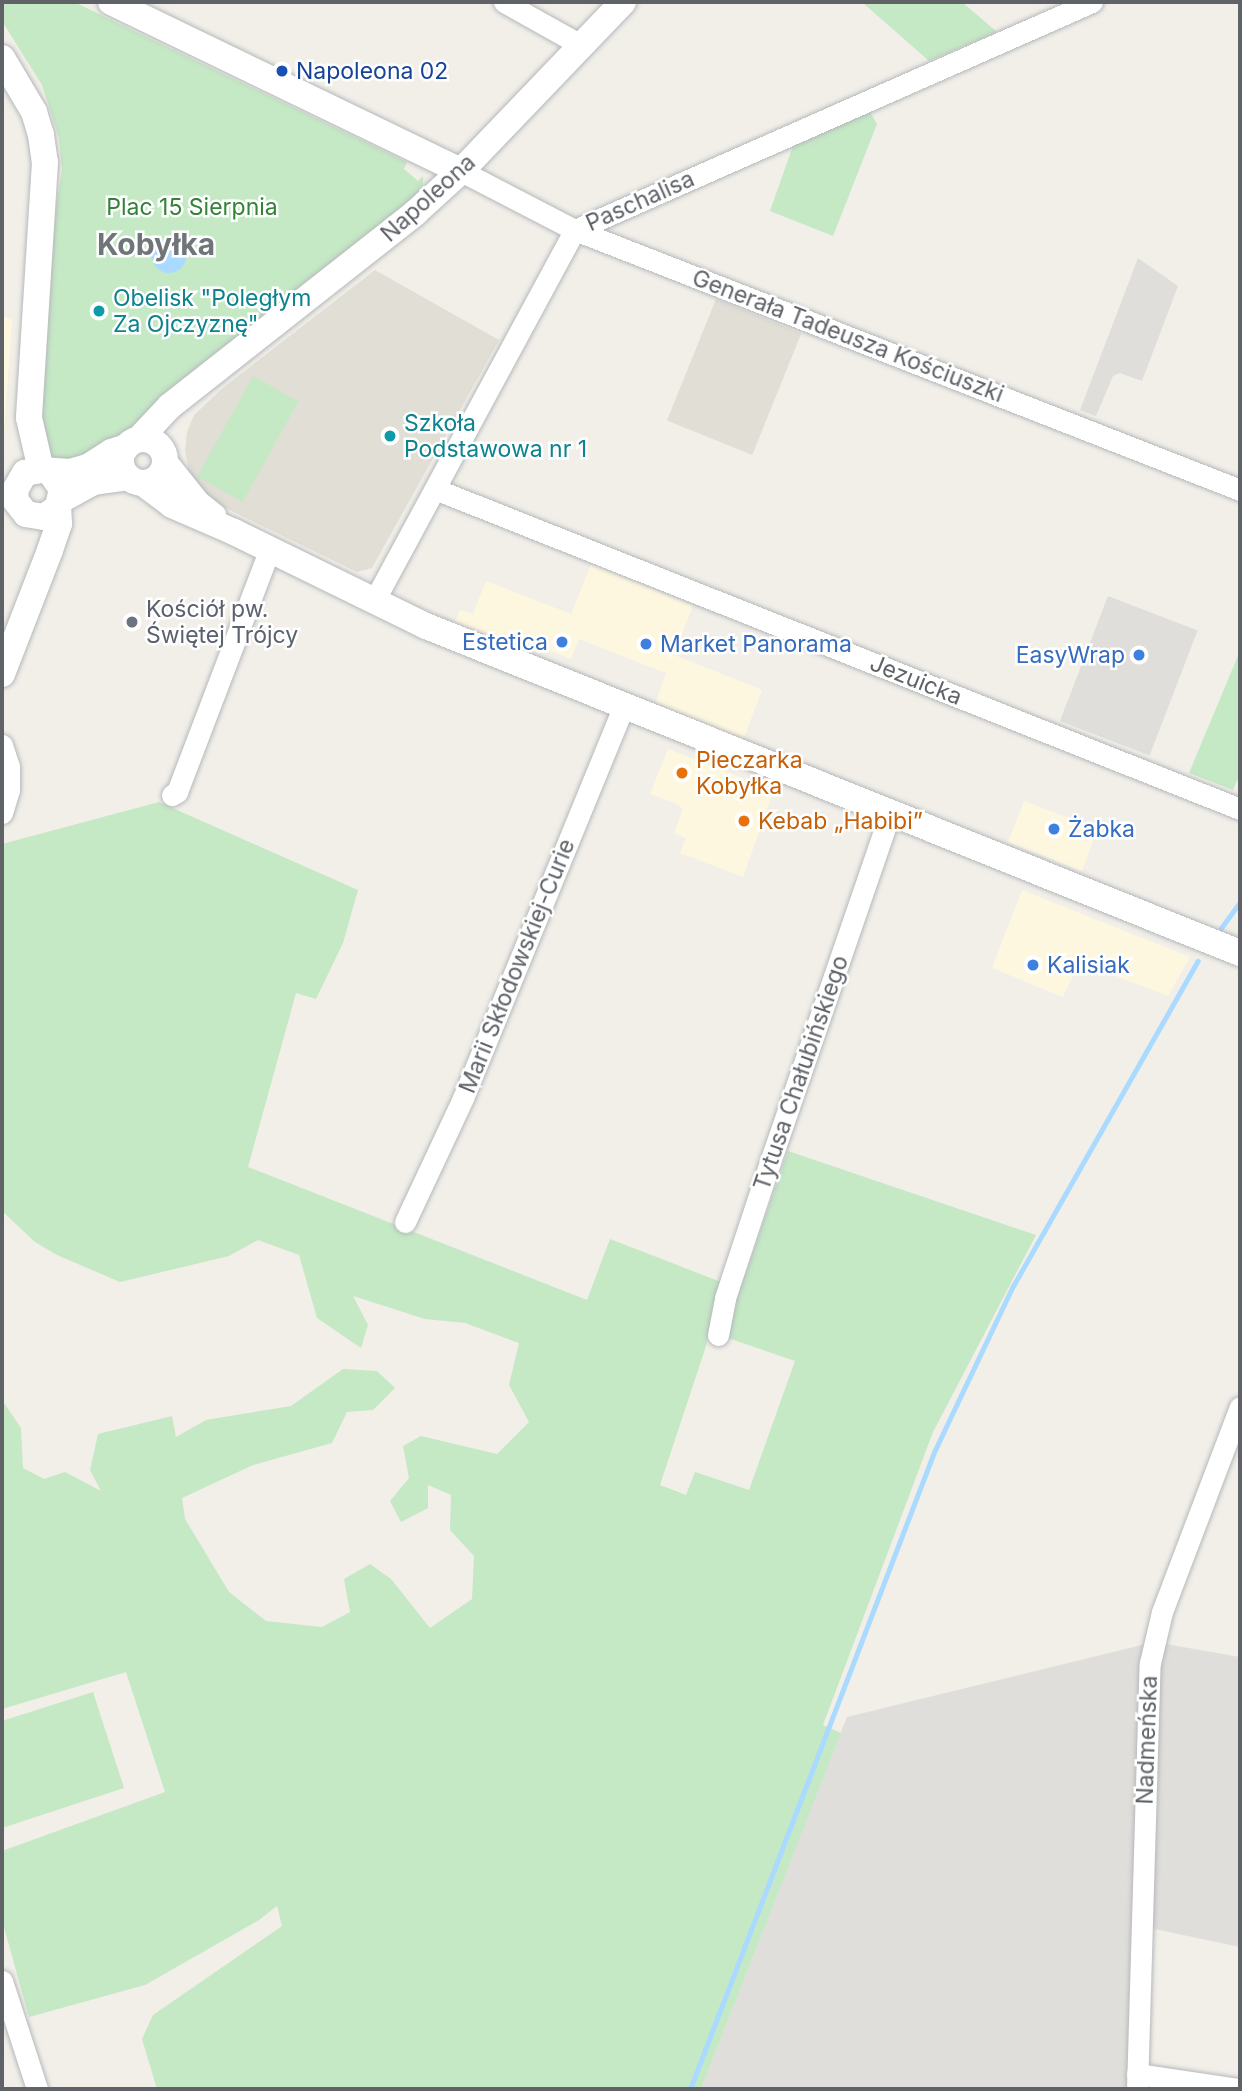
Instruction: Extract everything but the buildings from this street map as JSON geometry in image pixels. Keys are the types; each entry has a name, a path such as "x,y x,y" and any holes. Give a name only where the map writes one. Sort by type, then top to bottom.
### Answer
{"street":[{"path":"111,2 461,171"},
{"path":"504,2 581,45"},
{"name":"Napoleona","path":"132,443 170,406 415,213 461,171 623,2"},
{"name":"Paschalisa","path":"374,601 575,230 1092,2"},
{"path":"2,58 34,112 41,135 44,162 29,418 22,439 27,475"},
{"name":"Generała Tadeusza Kościuszki","path":"461,171 575,230 1240,490"},
{"name":"Napoleona","path":"166,461 180,413 214,373"},
{"path":"2,636 35,544 17,511 15,490 27,475 88,467 111,452 132,443 155,442 197,503 234,532"},
{"path":"132,443 122,466 136,480 172,505 270,549 374,601 623,707 1240,953"},
{"path":"17,511 44,517 60,503 94,482 159,477 166,461"},
{"path":"2,674 58,524 62,489 27,475"},
{"name":"Jezuicka","path":"435,489 1240,809"},
{"path":"172,795 177,792 270,549"},
{"name":"Marii Skłodowskiej-Curie","path":"405,1222 463,1098 623,707"},
{"path":"2,745 9,766 9,790 2,813"},
{"name":"Tytusa Chałubińskiego","path":"718,1335 725,1298 890,813"},
{"name":"Nadmeńska","path":"1137,2082 1150,1663 1162,1612 1240,1407"},
{"path":"2,1981 37,2089"},
{"path":"1137,2082 1239,2089"}],"shaded area":[{"path":"1138,258 1178,286 1142,381 1120,373 1113,376 1096,416 1080,410"},
{"path":"375,270 499,340 372,568 357,572 209,500 189,472 185,451 187,432 194,415 224,387"},
{"path":"716,299 801,333 752,455 667,420"},
{"path":"2,315 12,320 2,462"},
{"path":"591,564 693,605 674,655 762,690 743,740 655,704 666,673 579,639 571,659 503,633 499,642 454,623 460,610 473,614 486,581 571,614"},
{"path":"1108,596 1198,630 1150,756 1060,721"},
{"path":"668,749 774,790 743,877 680,853 686,838 674,833 683,809 650,794"},
{"path":"1024,801 1091,826 1095,835 1082,871 1008,842"},
{"path":"1022,890 1190,957 1168,996 1079,962 1063,997 992,968"},
{"path":"1154,1642 1240,1657 1240,1947 1140,1926 1137,2078 1218,2089 701,2089 847,1717"}],"green space":[{"name":"Plac 15 Sierpnia","path":"2,2 74,2 407,162 404,169 418,181 423,176 423,186 415,196 133,427 76,464 44,457 41,397 56,206 62,170 59,138 42,85 2,21"},
{"path":"862,2 962,2 997,32 929,61"},
{"path":"869,110 877,124 833,236 770,211 794,143"},
{"path":"253,376 298,401 243,502 197,477"},
{"path":"1240,651 1240,774 1233,790 1189,773"},
{"path":"159,802 358,890 343,943 316,999 296,993 248,1167 587,1300 610,1239 721,1282 706,1346 660,1485 686,1495 695,1472 749,1490 795,1361 728,1338 735,1304 788,1151 1036,1235 933,1432 823,1725 841,1733 701,2089 157,2089 142,2039 153,2015 282,1926 277,1906 259,1920 145,1985 29,2017 2,1920 2,1851 165,1792 126,1672 2,1709 2,1400 21,1428 23,1468 44,1479 65,1472 101,1491 90,1470 98,1434 172,1416 176,1437 206,1420 291,1406 343,1369 377,1371 395,1388 373,1410 347,1412 332,1443 253,1465 182,1498 185,1519 229,1592 266,1621 322,1627 350,1612 344,1579 370,1564 391,1579 430,1628 472,1599 474,1556 450,1530 451,1495 428,1485 428,1508 401,1522 390,1501 409,1478 403,1446 421,1436 497,1454 529,1422 509,1385 519,1343 465,1323 425,1319 353,1296 368,1325 361,1348 317,1318 299,1255 258,1240 229,1256 120,1282 57,1255 35,1242 2,1211 2,844"},
{"path":"93,1692 124,1788 2,1828 2,1721"}],"water":[{"path":"169,239 181,244 186,256 181,268 169,273 157,268 152,256 157,244"}],"waterway":[{"path":"1221,928 1240,902"},
{"path":"690,2089 934,1452 1013,1286 1198,961"}],"place":[{"name":"Napoleona 02","path":"282,71"},
{"name":"Obelisk \"Poległym Za Ojczyznę\"","path":"99,311"},
{"name":"Szkoła Podstawowa nr 1","path":"390,436"},
{"name":"Kościół pw. Świętej Trójcy","path":"132,622"},
{"name":"Estetica","path":"562,642"},
{"name":"Market Panorama","path":"646,644"},
{"name":"EasyWrap","path":"1139,655"},
{"name":"Pieczarka Kobyłka","path":"682,773"},
{"name":"Kebab „Habibi”","path":"744,821"},
{"name":"Żabka","path":"1054,829"},
{"name":"Kalisiak","path":"1033,965"}],"district":[{"name":"Kobyłka","path":"156,244"}]}
